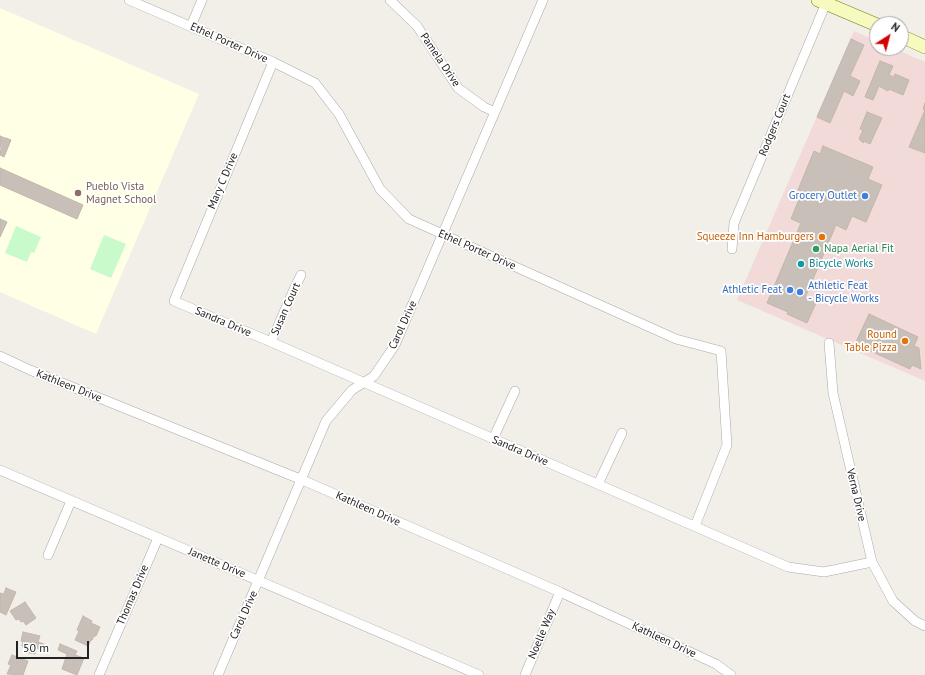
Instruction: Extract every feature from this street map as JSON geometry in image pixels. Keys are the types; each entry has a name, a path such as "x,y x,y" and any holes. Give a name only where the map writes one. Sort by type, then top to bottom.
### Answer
{"main road":[{"path":"822,2 869,22"},
{"path":"909,40 925,47"}],"street":[{"name":"Ethel Porter Drive","path":"129,0 273,62 315,83 339,114 380,189 409,219 676,339 721,351 727,445 695,526"},
{"path":"191,26 202,0"},
{"name":"Pamela Drive","path":"390,0 418,26 458,88 484,108 495,112"},
{"name":"Carol Drive","path":"218,675 259,581 300,479 326,421 352,390 374,376 395,345 543,0"},
{"name":"Rodgers Court","path":"732,249 734,223 822,2"},
{"name":"Mary C Drive","path":"174,301 273,62"},
{"name":"Susan Court","path":"271,342 301,275"},
{"name":"Sandra Drive","path":"174,301 788,567 824,572 872,562"},
{"name":"Verna Drive","path":"829,343 833,393 872,562 893,601 915,621 925,626"},
{"name":"Kathleen Drive","path":"0,356 30,370 300,479 560,592 716,664 731,675"},
{"path":"494,439 515,391"},
{"path":"598,484 622,433"},
{"name":"Janette Drive","path":"0,470 478,675"},
{"path":"48,555 71,501"},
{"name":"Thomas Drive","path":"99,675 158,538"},
{"name":"Noelle Way","path":"525,675 560,592"}],"shaded area":[{"name":"Pueblo Vista Magnet School","path":"0,8 199,94 96,334 0,292"},
{"path":"854,31 869,38 869,56 909,55 925,62 925,381 737,300"}],"green space":[{"path":"16,226 41,237 34,253 31,252 27,262 5,253"},
{"path":"104,235 126,244 111,278 90,269"}],"building":[{"path":"851,39 864,45 850,76 860,81 853,96 844,91 830,123 817,117"},
{"path":"880,61 893,66 889,75 894,77 895,74 909,80 903,95 889,89 888,91 879,86 873,100 865,97"},
{"path":"925,110 925,153 909,147"},
{"path":"867,112 882,118 870,144 864,141 863,143 859,139 863,130 860,129"},
{"path":"0,136 5,138 0,148"},
{"path":"6,138 11,140 4,157 0,155 0,151"},
{"name":"Bicycle Works","path":"823,146 873,167 868,179 882,185 866,222 852,216 846,230 836,225 805,298 816,303 807,323 787,314 788,312 767,303 801,223 791,219 802,192 798,190 814,151 820,154"},
{"path":"0,168 83,205 77,219 0,185"},
{"path":"0,219 7,222 0,237"},
{"path":"869,314 918,337 914,346 919,348 921,369 912,365 910,369 855,344"},
{"path":"6,588 16,592 6,615 0,612 0,593 4,594"},
{"path":"25,602 36,618 26,625 19,619 16,620 10,611"},
{"path":"83,616 92,621 91,623 100,627 96,636 94,636 88,646 75,640 79,631 77,630"},
{"path":"23,632 40,636 38,642 44,644 43,649 36,648 35,654 24,652 25,647 22,646 23,642 21,641"},
{"path":"60,644 77,651 75,655 84,658 77,675 62,669 67,654 58,650"},
{"path":"12,655 28,661 23,675 7,674 11,665 8,664"}],"place":[{"name":"Pueblo Vista Magnet School","path":"78,193"},
{"name":"Grocery Outlet","path":"865,196"},
{"name":"Squeeze Inn Hamburgers","path":"822,237"},
{"name":"Napa Aerial Fit","path":"816,249"},
{"name":"Bicycle Works","path":"801,264"},
{"name":"Athletic Feat","path":"790,290"},
{"name":"Athletic Feat - Bicycle Works","path":"800,292"},
{"name":"Round Table Pizza","path":"905,341"}]}
